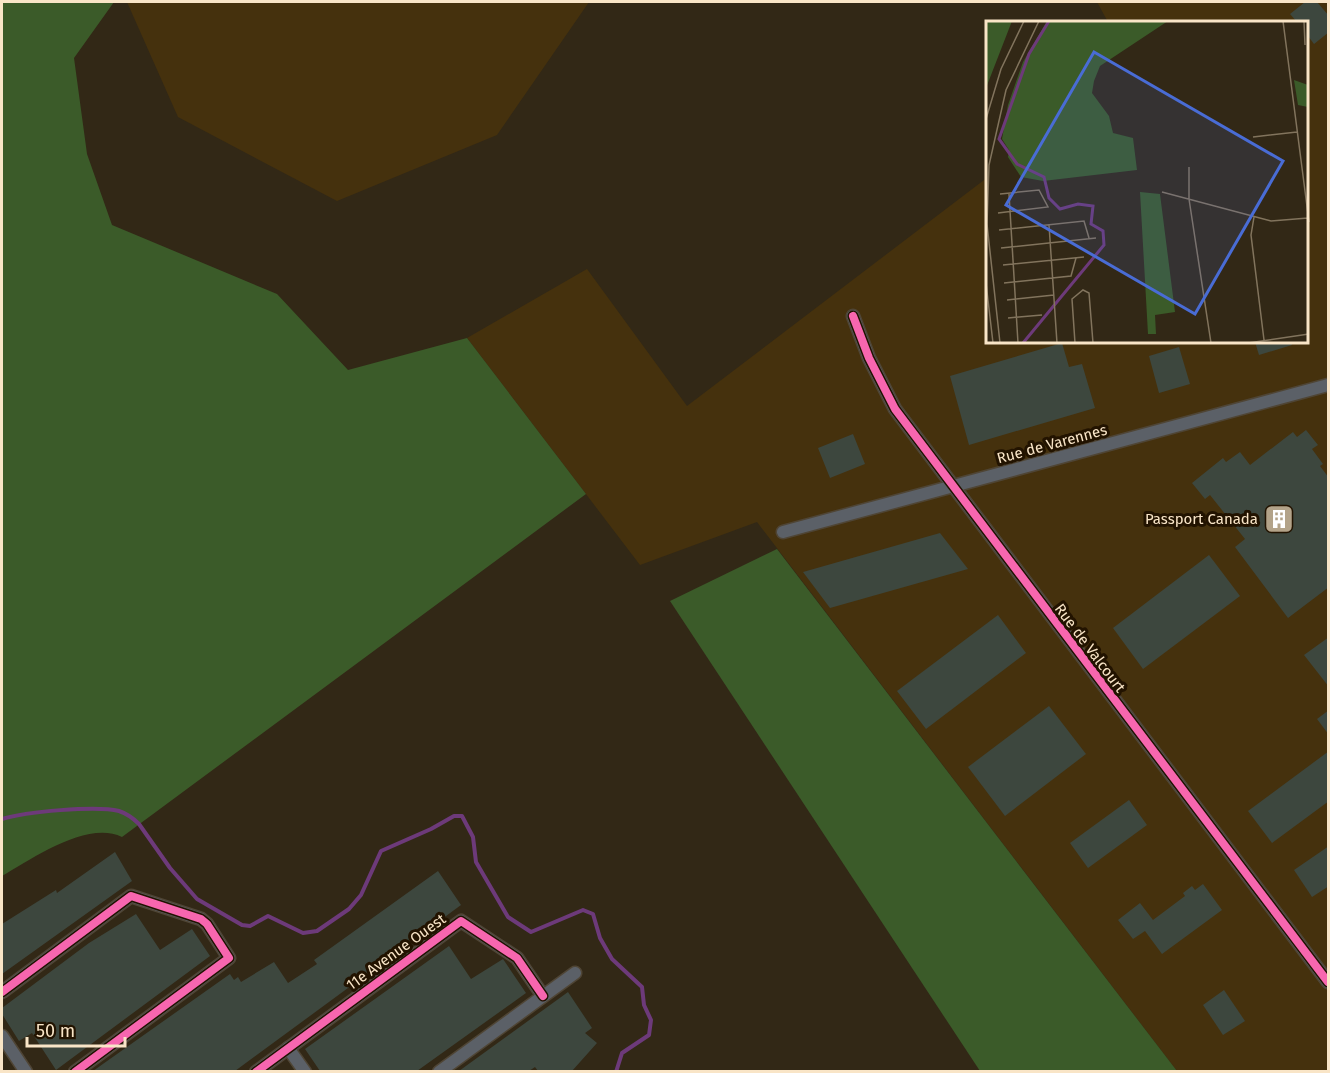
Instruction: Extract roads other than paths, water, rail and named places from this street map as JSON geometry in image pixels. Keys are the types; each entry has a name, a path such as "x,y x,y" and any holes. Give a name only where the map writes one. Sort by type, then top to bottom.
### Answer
{"street":[{"name":"Rue de Valcourt","path":"853,316 869,358 890,402 951,486 1329,982"},
{"name":"Rue de Varennes","path":"783,532 1329,385"},
{"path":"2,992 131,896 201,919 207,924 229,958 75,1071"},
{"name":"11e Avenue Ouest","path":"256,1071 461,921 509,950 524,966 543,996"},
{"path":"439,1071 575,973"},
{"path":"2,1036 26,1071"},
{"path":"288,1048 304,1071"}],"waterway":[{"path":"2,819 78,809 108,809 122,812 139,824 170,868 197,899 242,925 250,926 268,916 303,933 317,931 349,909 361,895 381,851 454,816 462,816 473,837 476,862 508,917 531,932 583,910 593,914 600,938 612,959 642,987 644,1005 651,1020 649,1035 622,1053 616,1072"}],"place":[{"name":"Passport Canada","path":"1279,519"}]}
